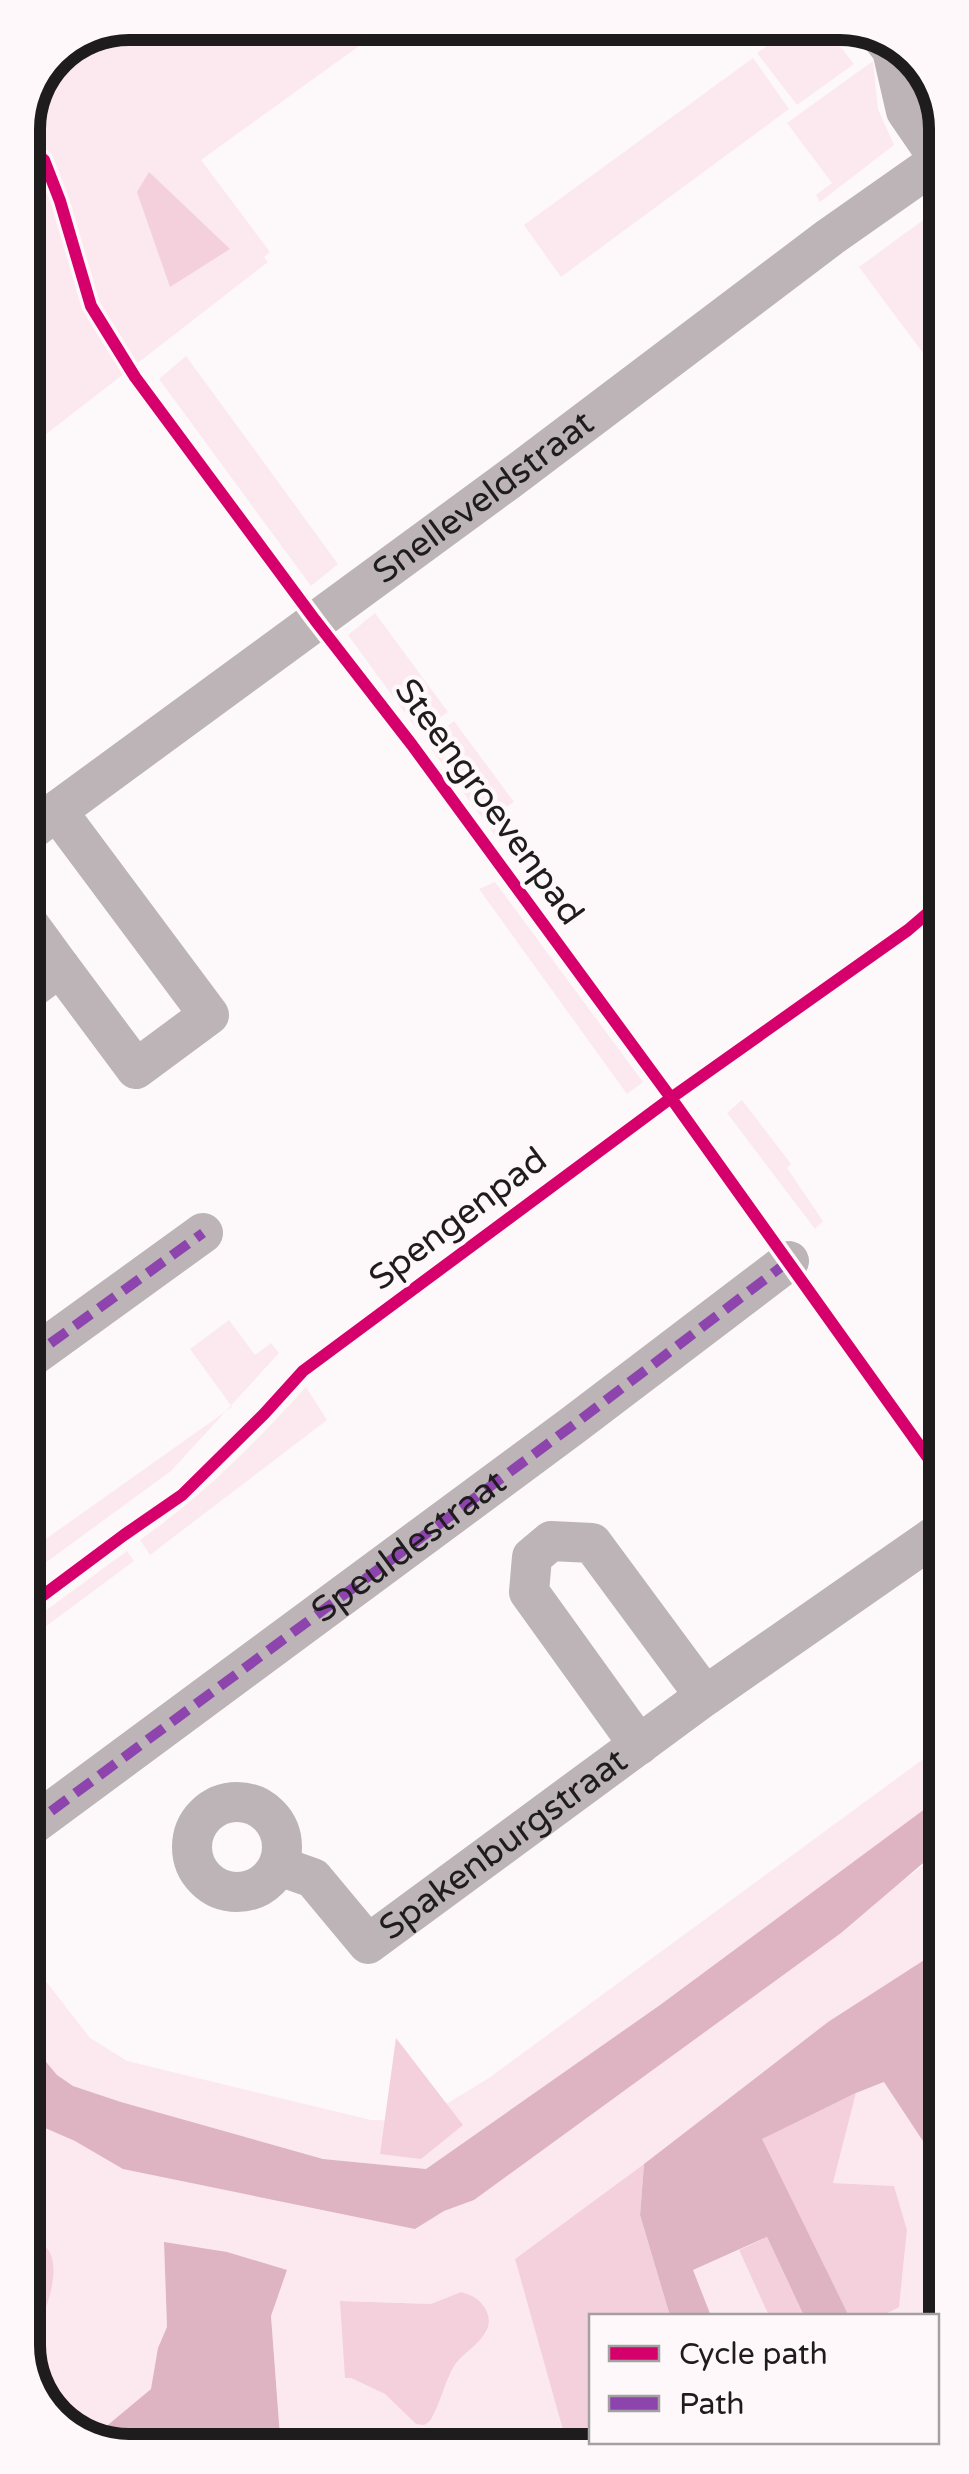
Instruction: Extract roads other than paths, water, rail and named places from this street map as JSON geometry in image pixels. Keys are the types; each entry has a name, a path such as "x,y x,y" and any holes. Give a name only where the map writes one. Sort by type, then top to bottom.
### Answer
{"street":[{"path":"894,58 906,111 929,143"},
{"name":"Snelleveldstraat","path":"40,823 830,237 929,168"},
{"path":"40,941 136,1069 208,1015 57,811"},
{"path":"40,982 60,968"},
{"path":"40,1351 202,1233"},
{"name":"Speuldestraat","path":"40,1818 789,1261"},
{"name":"Spakenburgstraat","path":"279,1866 313,1878 368,1944 639,1744 929,1540"},
{"name":"Spakenburgstraat","path":"639,1744 529,1592 532,1557 551,1541 592,1544 706,1696"}]}
